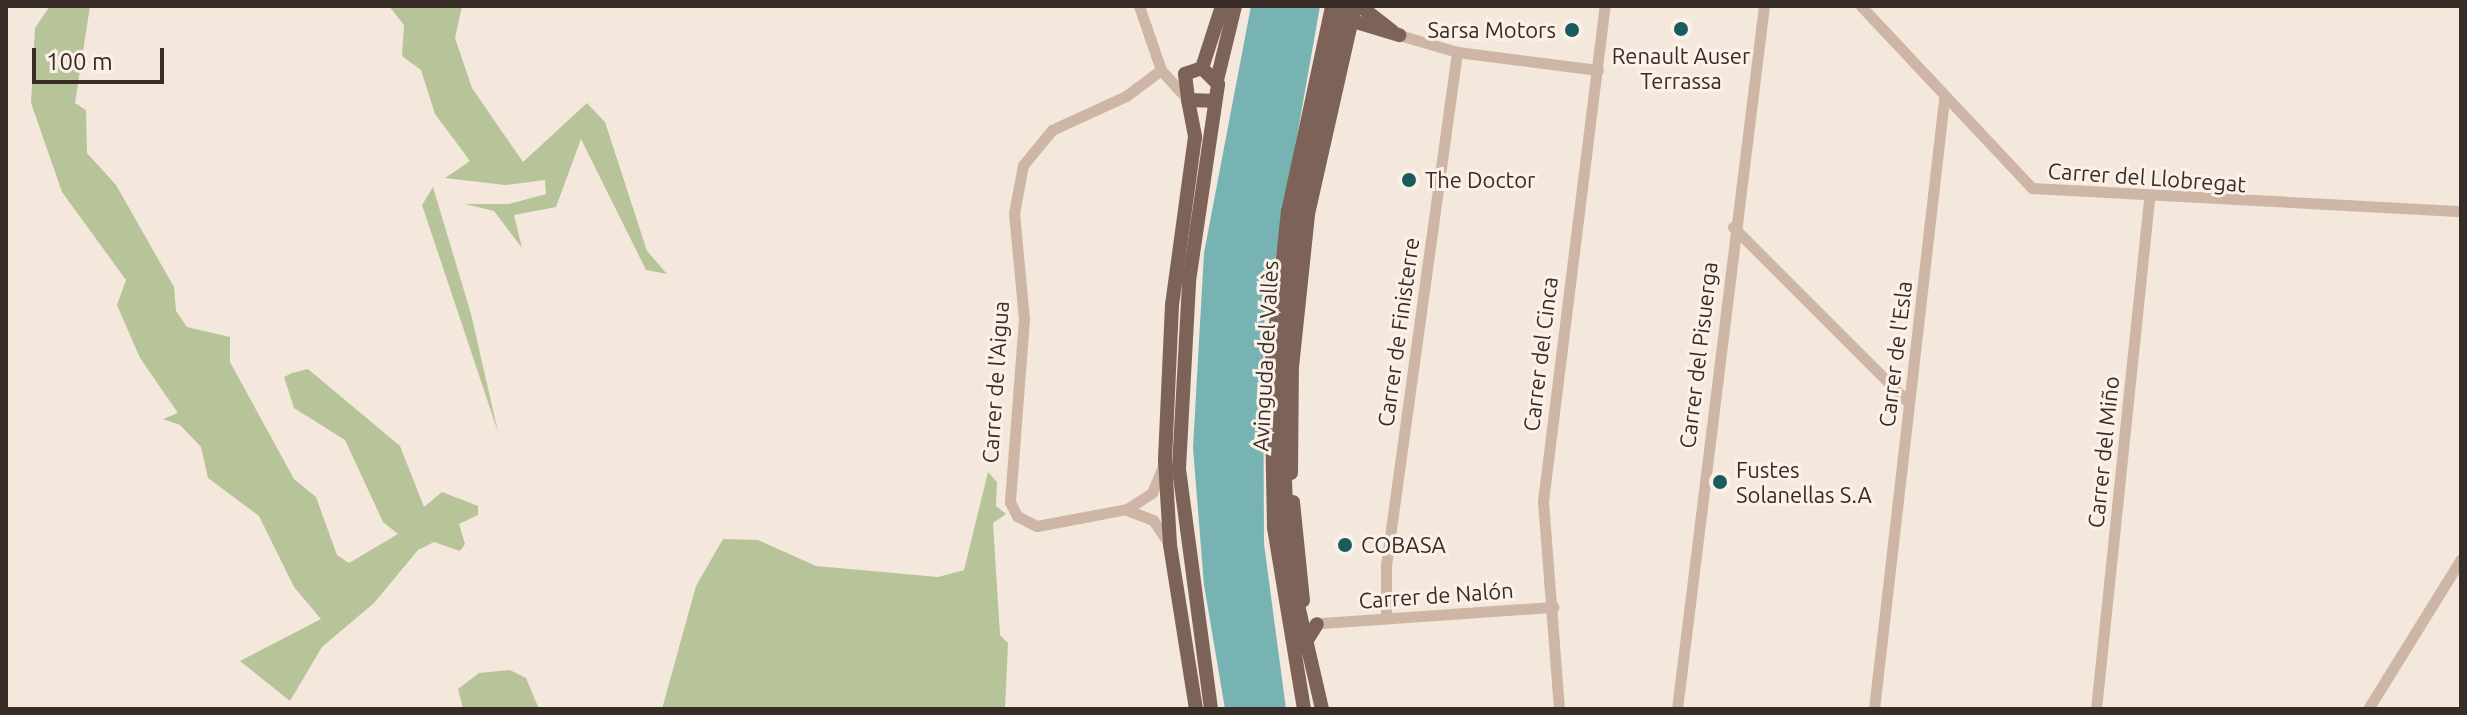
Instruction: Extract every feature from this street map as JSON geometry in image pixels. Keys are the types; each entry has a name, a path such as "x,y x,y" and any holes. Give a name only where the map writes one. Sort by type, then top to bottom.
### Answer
{"main road":[{"path":"1202,68 1222,6"},
{"path":"1211,709 1179,468 1184,336 1211,101 1235,6"},
{"path":"1303,705 1291,479 1298,295 1327,111 1350,13 1399,35"},
{"name":"Avinguda del Vallès","path":"1303,705 1274,527 1271,370 1288,212 1350,13"},
{"path":"1196,709 1170,545 1165,460 1172,305 1195,137 1185,97 1185,74 1202,68"},
{"path":"1202,68 1217,80"},
{"path":"1185,97 1211,101"},
{"path":"1301,624 1320,623"},
{"path":"1301,624 1320,623"},
{"path":"1301,624 1322,709"}],"street":[{"path":"1139,6 1161,70 1185,97"},
{"name":"Carrer del Cinca","path":"1559,709 1543,501 1605,6"},
{"name":"Carrer del Pisuerga","path":"1677,709 1733,227 1764,6"},
{"name":"Carrer del Llobregat","path":"1861,6 1944,99 2032,188 2149,200 2461,211"},
{"path":"1399,35 1457,52 1598,70"},
{"name":"Carrer de Finisterre","path":"1386,618 1386,565 1457,52"},
{"path":"1161,70 1185,74"},
{"name":"Carrer de l'Aigua","path":"1127,509 1044,526 1017,516 1008,484 1024,319 1014,213 1023,165 1052,130 1126,96 1161,70"},
{"name":"Carrer de l'Esla","path":"1874,709 1944,99"},
{"name":"Carrer del Miño","path":"2096,709 2149,200"},
{"path":"1733,227 1908,402"},
{"path":"1127,509 1152,493 1165,460"},
{"path":"1127,509 1150,517 1170,545"},
{"path":"2368,709 2458,562 2461,552"},
{"name":"Carrer de Nalón","path":"1320,623 1553,607"}],"green space":[{"path":"50,6 90,6 75,103 86,110 87,153 116,185 174,287 176,311 187,327 230,337 230,362 294,479 316,497 337,555 349,563 398,534 383,522 345,440 294,408 284,377 292,373 308,369 400,446 424,507 442,492 478,506 478,515 459,524 465,544 460,551 434,542 418,550 374,603 322,647 290,701 240,661 321,619 294,587 259,516 208,478 201,447 180,425 163,419 178,413 140,358 117,305 126,280 62,192 31,103 35,28"},
{"path":"389,6 462,6 455,38 472,88 523,162 587,103 605,122 647,251 667,274 646,270 581,139 556,207 514,215 522,248 494,211 465,204 509,204 546,194 545,180 505,185 445,178 470,161 435,114 421,70 402,56 404,25"},
{"path":"433,187 471,314 498,432 422,205"},
{"path":"988,472 997,482 996,506 1006,514 993,523 1000,635 1008,643 1005,709 662,709 696,586 723,539 758,540 816,566 938,577 964,570"},
{"path":"510,670 526,678 539,709 463,709 458,689 479,673"}],"water":[{"path":"1251,6 1320,6 1263,329 1264,544 1286,709 1225,709 1204,585 1193,448 1204,253"}],"place":[{"name":"Renault Auser Terrassa","path":"1681,29"},
{"name":"Sarsa Motors","path":"1572,30"},
{"name":"The Doctor","path":"1409,180"},
{"name":"Fustes Solanellas S.A","path":"1720,482"},
{"name":"COBASA","path":"1345,545"}]}
